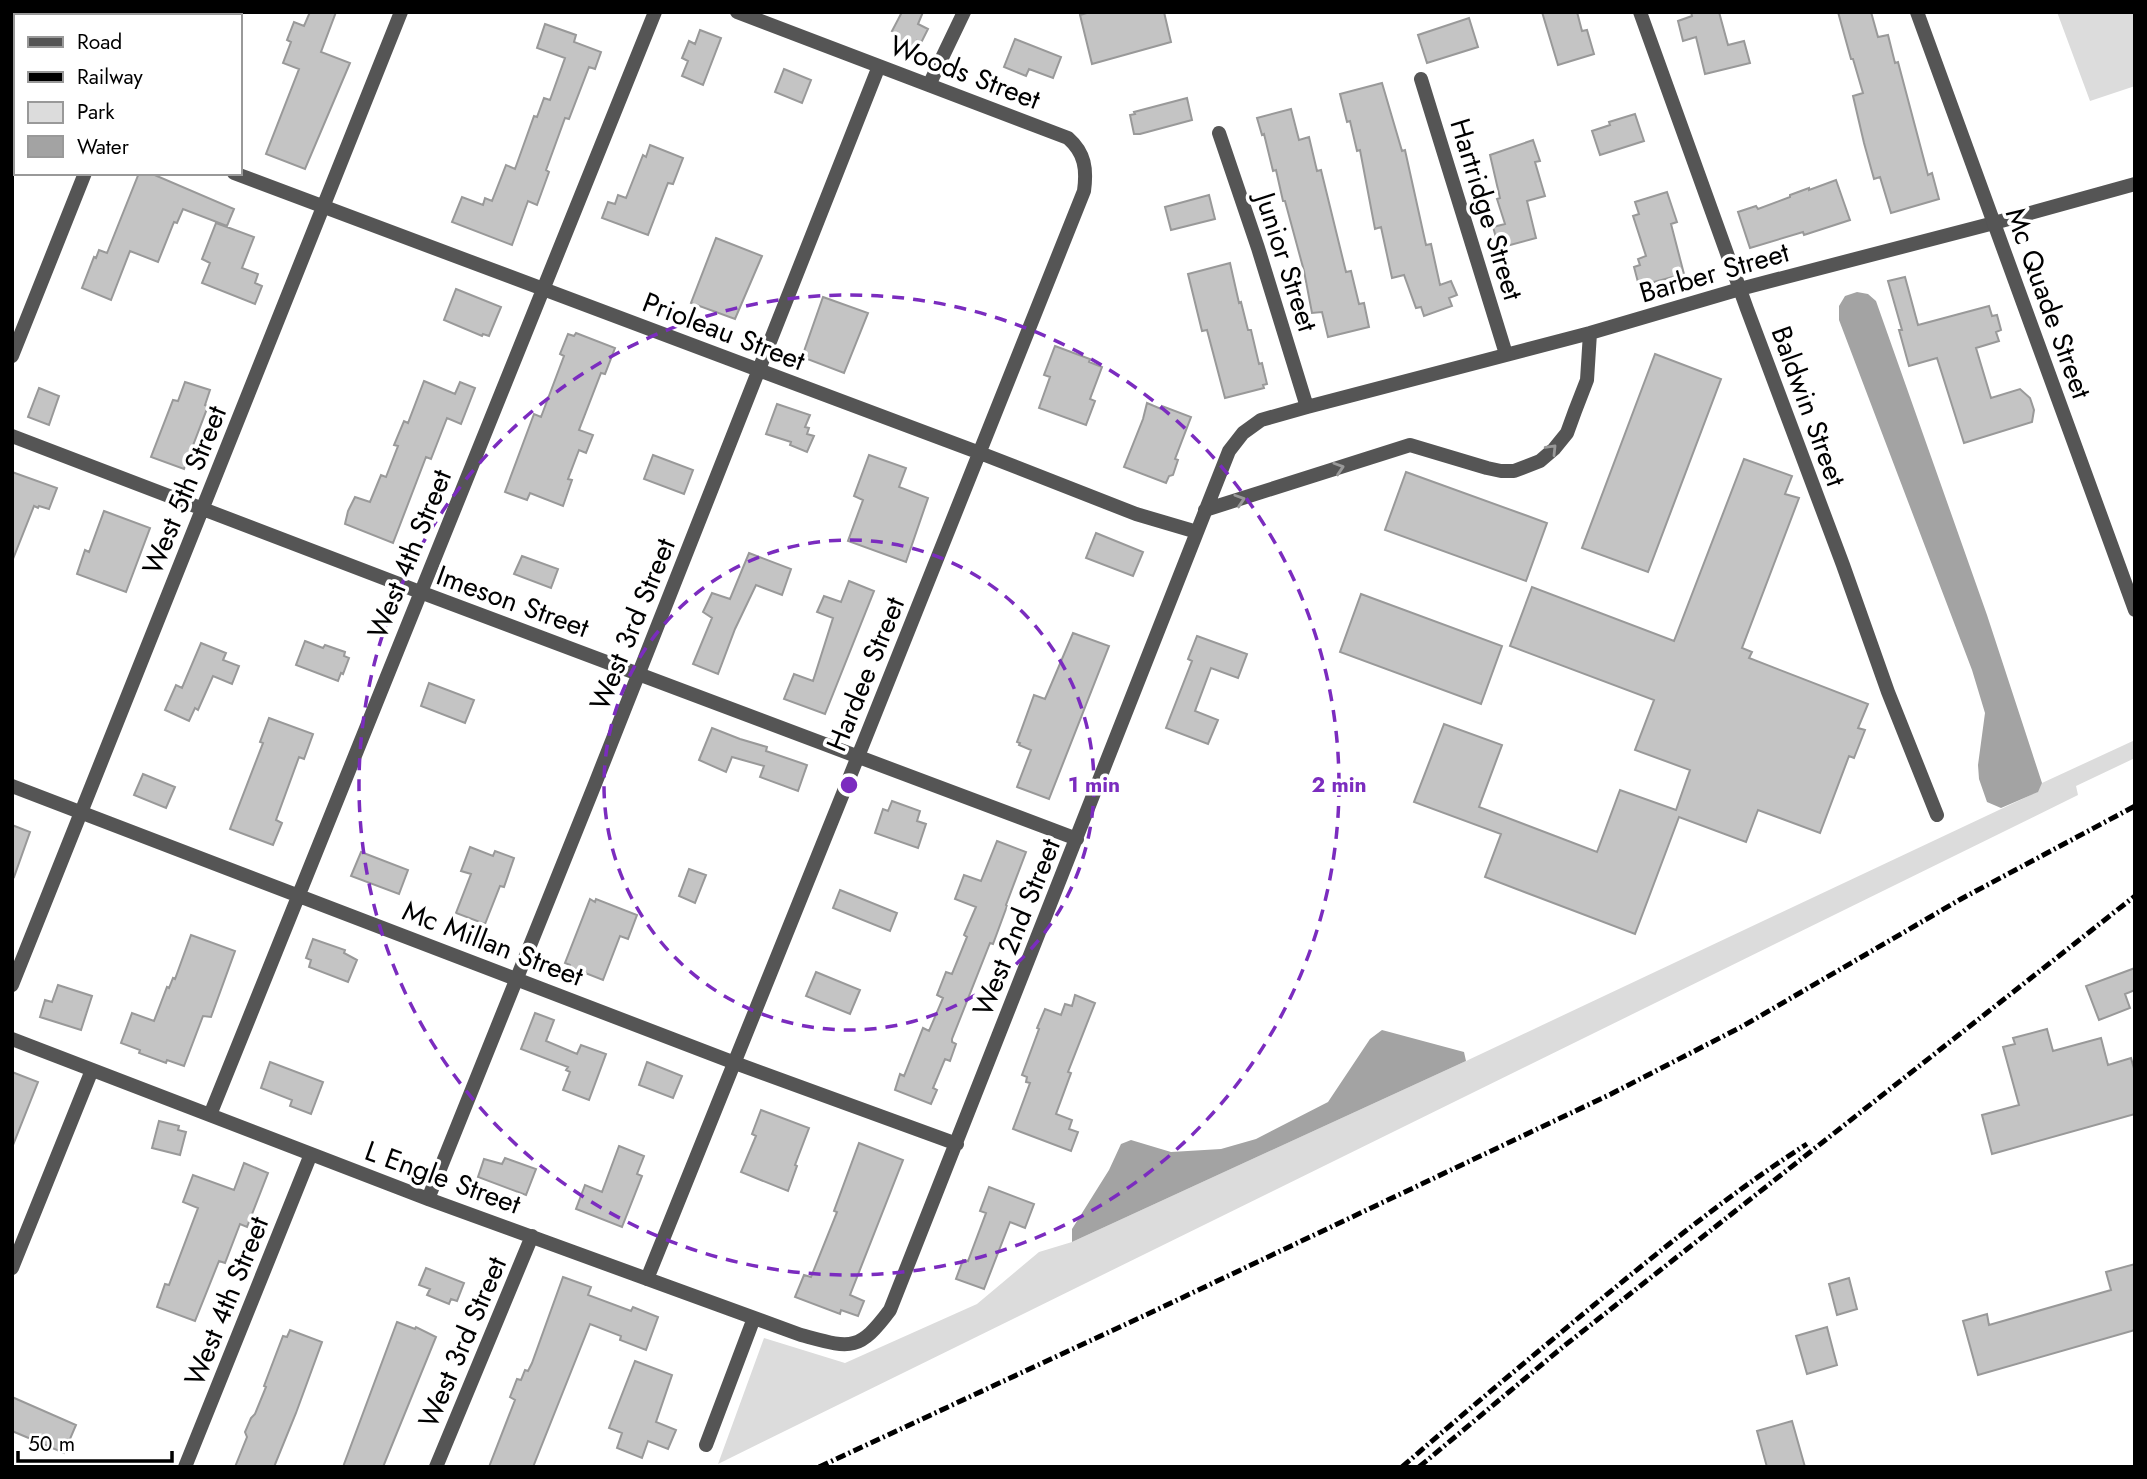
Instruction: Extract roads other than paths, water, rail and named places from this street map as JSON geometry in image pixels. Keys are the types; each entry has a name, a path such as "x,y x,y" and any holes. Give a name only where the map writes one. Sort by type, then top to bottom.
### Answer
{"street":[{"name":"West 5th Street","path":"12,985 401,12"},
{"name":"West 4th Street","path":"211,1115 655,12"},
{"name":"Woods Street","path":"737,12 1068,138 1079,148 1085,162"},
{"path":"929,85 964,12"},
{"name":"Baldwin Street","path":"1640,12 1888,692 1937,815"},
{"name":"Mc Quade Street","path":"1917,12 2135,610"},
{"name":"West 3rd Street","path":"428,1199 880,66"},
{"name":"Hartridge Street","path":"1422,79 1506,354"},
{"name":"Junior Street","path":"1219,133 1307,407"},
{"name":"Hardee Street","path":"647,1279 1084,191 1085,162"},
{"path":"12,356 84,175"},
{"name":"Prioleau Street","path":"239,175 1136,514 1197,532"},
{"name":"Barber Street","path":"1307,407 1590,333 1740,289 2135,184"},
{"path":"1205,510 1410,445 1501,471 1514,471 1540,461 1567,432 1587,380 1590,333"},
{"name":"West 2nd Street","path":"860,1341 876,1328 891,1310 1229,451 1242,433 1261,420 1307,407"},
{"name":"Imeson Street","path":"12,436 1077,839"},
{"name":"Mc Millan Street","path":"12,786 735,1063 957,1143"},
{"name":"L Engle Street","path":"12,1039 428,1199 801,1335 845,1346 860,1341"},
{"path":"12,1268 92,1070"},
{"name":"West 4th Street","path":"185,1467 311,1154"},
{"name":"West 3rd Street","path":"436,1467 533,1236"},
{"path":"706,1445 754,1318"}],"water":[{"path":"1857,292 1868,294 1876,301 1987,615 2042,783 2038,792 2001,808 1987,802 1979,779 1978,765 1985,713 1972,670 1839,320 1839,306 1845,296"},
{"path":"1382,1030 1464,1052 1466,1061 1072,1242 1072,1229 1109,1170 1121,1144 1131,1140 1171,1152 1221,1149 1256,1139 1328,1102 1370,1039"}],"railway":[{"path":"819,1467 1611,1094 1743,1026 1961,899 2135,806"},
{"path":"1419,1467 1564,1346 2135,896"},
{"path":"1402,1467 1521,1365 1672,1242 1807,1144"}]}
